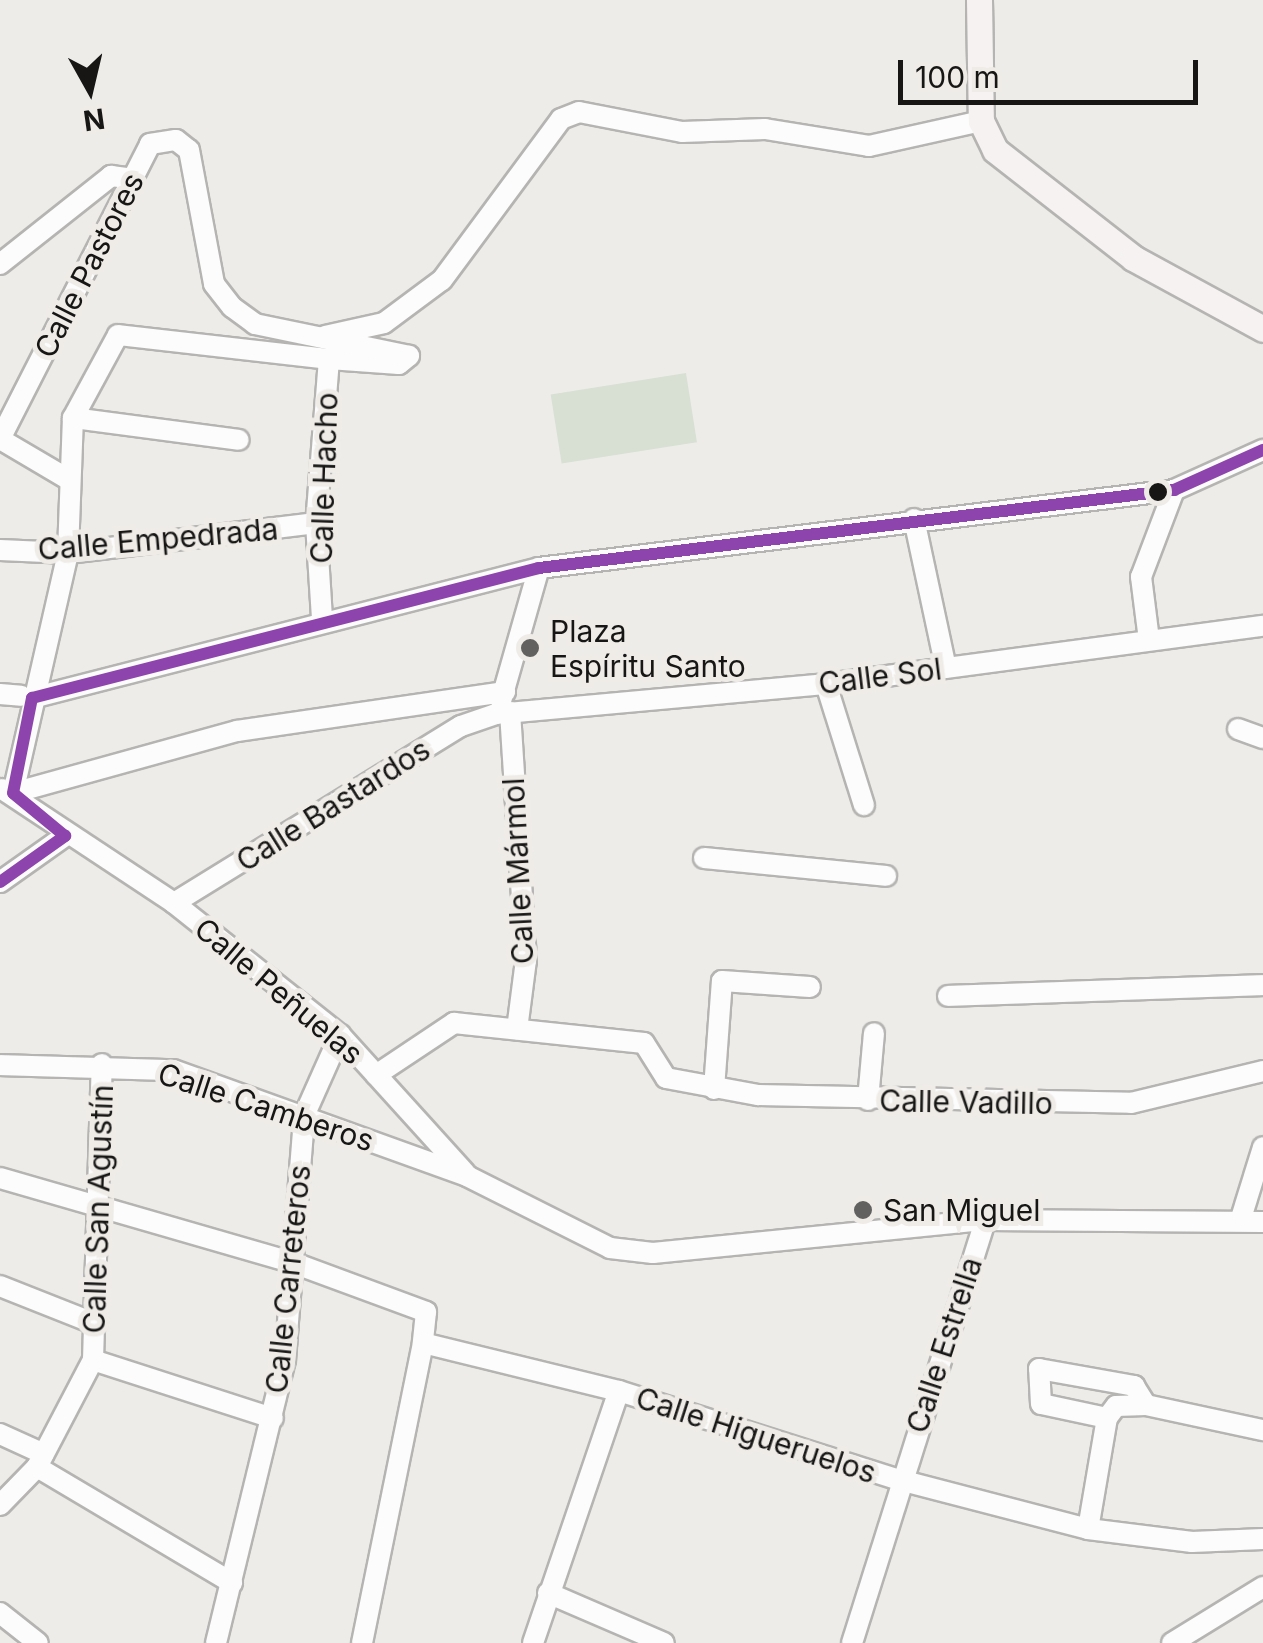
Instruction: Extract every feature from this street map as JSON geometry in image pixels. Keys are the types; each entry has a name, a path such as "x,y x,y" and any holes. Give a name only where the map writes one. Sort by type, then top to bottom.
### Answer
{"main road":[{"path":"979,0 981,121 1024,177 1133,258 1263,329"}],"street":[{"path":"324,336 384,323 442,280 561,119 579,112 682,132 764,129 869,146 981,121"},
{"name":"Calle Pastores","path":"0,439 150,144 176,140 188,150 214,284 232,307 255,324 324,336"},
{"path":"0,264 111,176 134,179"},
{"name":"Calle Hacho","path":"7,790 18,696 68,553 73,418 118,335 329,359 316,523 322,618"},
{"path":"324,336 409,356 398,364 329,359"},
{"path":"73,418 239,440"},
{"path":"0,439 68,479"},
{"path":"18,696 322,618 539,568 1174,490 1263,450"},
{"path":"1149,640 1141,577 1174,490"},
{"path":"914,520 946,668"},
{"name":"Calle Empedrada","path":"0,550 68,553 316,523"},
{"path":"7,790 237,731 503,706 539,568"},
{"name":"Calle Sol","path":"503,706 826,684 1263,626"},
{"path":"826,684 864,805"},
{"name":"Calle Bastardos","path":"174,903 461,726 503,706"},
{"name":"Calle Mármol","path":"503,706 526,960 517,1029"},
{"path":"1238,729 1263,738"},
{"name":"Calle Peñuelas","path":"7,790 65,836 174,903 340,1034 468,1176"},
{"path":"0,882 65,836"},
{"path":"704,858 886,876"},
{"path":"714,1089 722,981 810,987"},
{"path":"948,996 1263,985"},
{"path":"376,1074 454,1022 517,1029"},
{"name":"Calle Vadillo","path":"517,1029 644,1043 666,1078 714,1089 868,1100 1131,1104 1263,1071"},
{"path":"868,1100 874,1033"},
{"name":"Calle Carreteros","path":"216,1643 273,1418 304,1116 340,1034"},
{"name":"Calle Camberos","path":"0,1065 102,1064 173,1070 468,1176"},
{"name":"Calle San Agustín","path":"0,1505 40,1460 94,1360 103,1208 102,1064"},
{"path":"1242,1215 1263,1147"},
{"path":"468,1176 610,1248 653,1253 985,1220 1242,1215 1263,1222"},
{"path":"0,1178 291,1262 426,1312 362,1643"},
{"name":"Calle Estrella","path":"852,1643 900,1480 985,1220"},
{"path":"0,1286 96,1324"},
{"name":"Calle Higueruelos","path":"423,1343 619,1391 900,1480 1088,1529 1192,1542 1263,1539"},
{"path":"94,1360 273,1418"},
{"path":"1107,1418 1040,1404 1039,1370 1134,1386 1146,1405"},
{"path":"534,1643 619,1391"},
{"path":"1088,1529 1107,1418 1116,1406 1146,1405 1263,1430"},
{"path":"0,1434 232,1583"},
{"path":"1172,1643 1263,1588"},
{"path":"548,1593 664,1643"},
{"path":"0,1613 38,1643"}],"green space":[{"path":"686,373 697,442 562,464 551,394"}],"transit line":[{"path":"0,882 65,836 13,793 32,698 539,568 1174,490 1263,450"}],"place":[{"name":"Plaza Espíritu Santo","path":"530,648"},
{"name":"San Miguel","path":"863,1210"}]}
